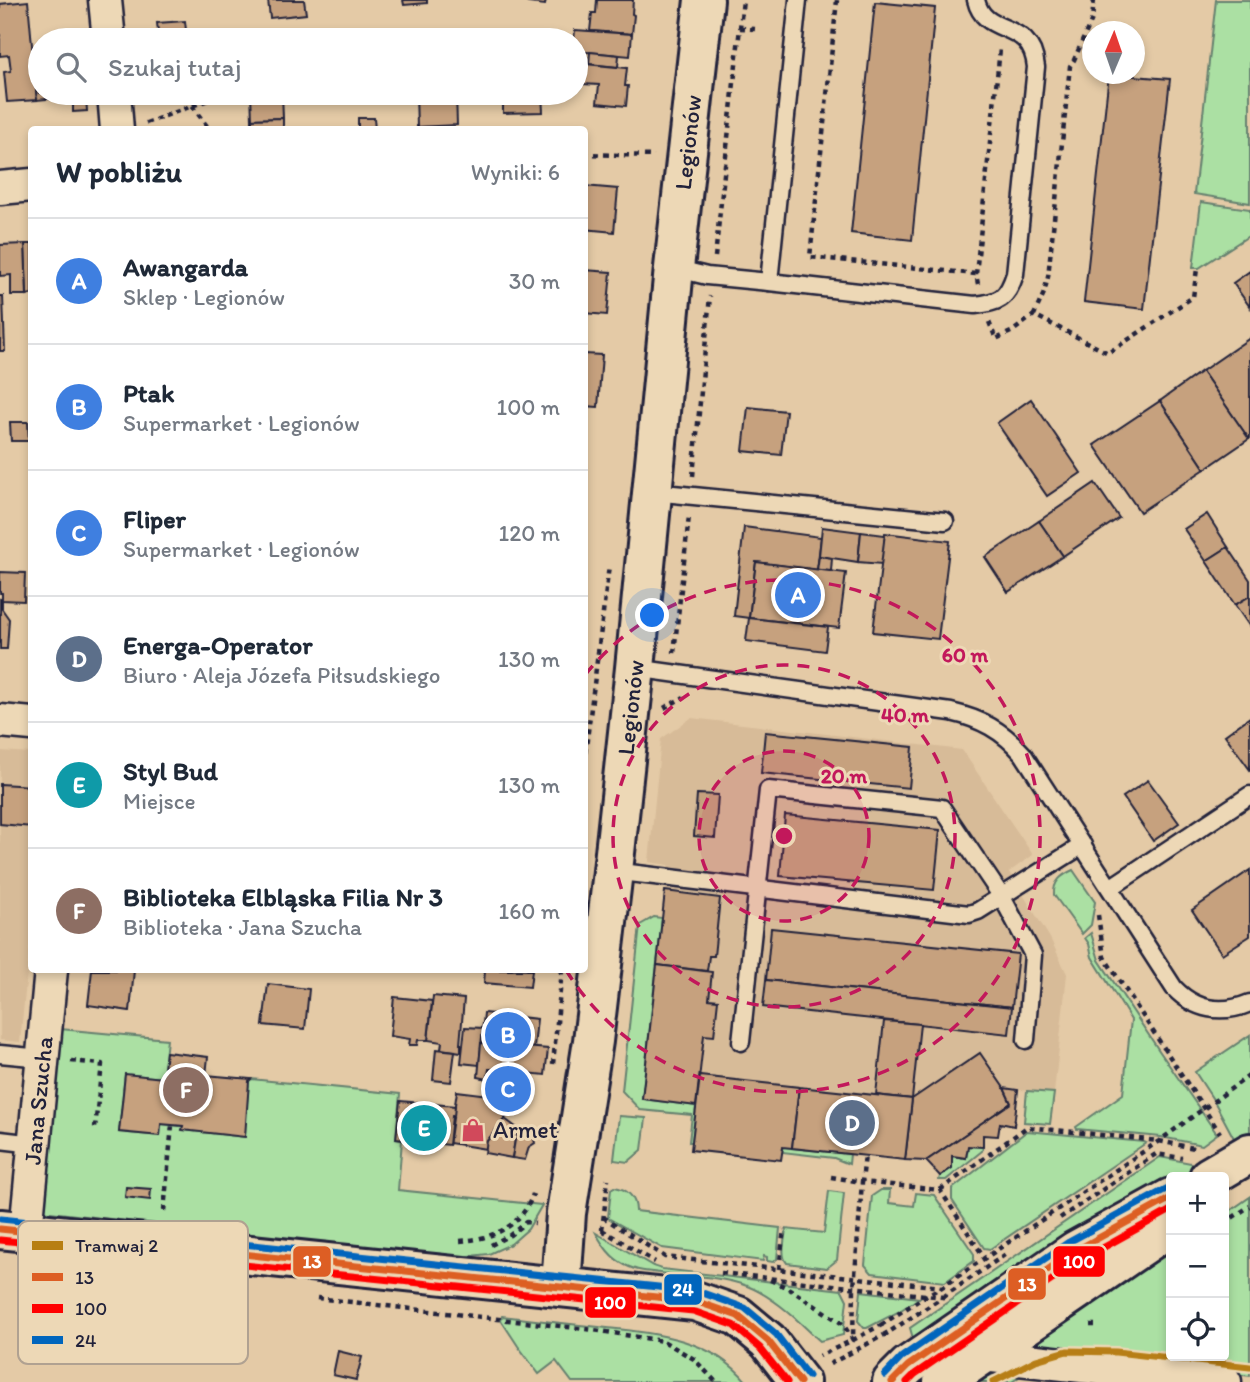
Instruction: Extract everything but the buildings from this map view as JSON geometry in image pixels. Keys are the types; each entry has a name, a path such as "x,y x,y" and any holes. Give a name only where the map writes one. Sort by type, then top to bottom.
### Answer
{"main road":[{"name":"Legionów","path":"561,1287 566,1213 593,1041 614,871 674,268 704,0"},
{"path":"1213,1172 1236,1144"},
{"path":"1229,1189 1250,1174"},
{"path":"892,1382 908,1366 1075,1251 1166,1201"},
{"path":"943,1382 1166,1229"},
{"path":"248,1254 695,1301 738,1316 768,1341 799,1381"}],"street":[{"path":"105,0 108,28"},
{"path":"119,105 129,126"},
{"path":"0,188 28,185"},
{"path":"0,721 28,724"},
{"name":"Jana Szucha","path":"13,1230 34,1144 51,973"},
{"path":"983,1355 1225,1382"}],"lane":[{"path":"769,282 798,0"},
{"path":"674,268 707,276 967,305 990,303 1005,296 1015,274 1036,66 1035,56 1024,37 985,18 976,0"},
{"path":"653,492 945,522"},
{"path":"635,668 951,712 975,718 997,730 1015,746 1083,845 1174,988 1182,996 1214,1010 1250,1003"},
{"path":"741,1042 768,790 942,808 1002,897 1033,955 1026,1040"},
{"path":"1110,888 1250,795"},
{"path":"614,871 969,915 1083,845"},
{"path":"0,1054 43,1058"},
{"path":"0,1140 34,1144"}],"path":[{"path":"836,0 810,257 976,274 1000,47 998,42"},
{"path":"987,316 996,339 1013,331 1034,315 1044,293 1048,277 1070,66 1093,19 1094,0"},
{"path":"132,126 192,106 207,126"},
{"path":"588,154 687,157"},
{"path":"1034,315 1108,354 1193,297 1196,269"},
{"path":"658,716 663,709 686,696"},
{"path":"1098,911 1104,957 1204,1108 1236,1144"},
{"path":"552,1071 562,973"},
{"path":"43,1058 102,1064 95,1128"},
{"path":"853,1340 942,1287 1158,1141 1250,1075"},
{"path":"164,1211 172,1125"},
{"path":"831,1177 940,1190 1027,1127 1158,1141"},
{"path":"853,1340 865,1155"},
{"path":"455,1241 486,1237 504,1230 518,1220 536,1187"},
{"path":"940,1190 984,1257"},
{"path":"1229,1220 1250,1206"},
{"path":"604,1217 665,1257 942,1287"},
{"path":"779,1269 784,1229"},
{"path":"765,1278 788,1289 843,1324 853,1340"},
{"path":"317,1298 663,1341 694,1359 716,1382"},
{"path":"799,1381 886,1334 881,1325"},
{"path":"1090,1325 1099,1325"}],"shaded area":[{"path":"691,718 962,750 1033,855 1009,872 1050,938 1067,974 1054,1093 1018,1090 1014,1126 1000,1123 998,1136 983,1135 983,1147 968,1146 966,1158 940,1176 926,1161 783,1147 781,1160 691,1150 696,1106 642,1099 669,865 649,862 661,739"},
{"path":"0,751 28,753 28,963 20,1042 0,1040"}],"green space":[{"path":"1216,0 1250,0 1250,203 1194,194"},
{"path":"1201,202 1250,209 1250,235 1199,268 1193,268"},
{"path":"1073,870 1095,902 1091,925 1082,934 1054,895 1059,879"},
{"path":"654,917 662,918 642,1099 696,1106 692,1142 689,1142 692,1115 640,1110 622,1091 640,925"},
{"path":"1091,933 1099,960 1217,1134 1202,1145 1161,1137 1077,1129 1076,1127 1123,1094 1131,1020 1092,957 1085,938"},
{"path":"60,1029 167,1039 163,1078 125,1074 119,1132 160,1136 161,1124 183,1126 183,1130 244,1137 251,1079 400,1094 396,1139 402,1140 398,1190 542,1205 528,1229 511,1244 489,1254 460,1257 248,1235 248,1221 128,1221 41,1211"},
{"path":"1250,1035 1250,1142 1202,1172 1166,1172 1166,1191 914,1342 910,1328 1160,1157 1206,1166 1237,1144 1195,1072"},
{"path":"1027,1091 1054,1093 1050,1124 1024,1122"},
{"path":"619,1116 646,1118 642,1150 628,1162 614,1160"},
{"path":"1027,1131 1146,1143 990,1249 984,1248 952,1200 952,1189"},
{"path":"968,1146 983,1147 982,1151 946,1180 939,1180 940,1176 952,1168 952,1156 966,1158"},
{"path":"783,1147 850,1154 849,1164 834,1158 782,1152"},
{"path":"614,1187 630,1195 635,1202 636,1211 780,1228 777,1259 773,1262 767,1261 764,1256 763,1261 662,1248 608,1218 611,1189"},
{"path":"881,1190 890,1190 889,1203 914,1206 916,1193 934,1195 974,1254 974,1261 945,1282 872,1273 865,1265 872,1196"},
{"path":"829,1191 844,1193 837,1260 827,1268 787,1263 783,1252 786,1229 824,1233"},
{"path":"1250,1197 1250,1376 1022,1348 1166,1247 1166,1361 1229,1361 1229,1212"},
{"path":"596,1233 662,1269 842,1290 847,1300 843,1335 820,1341 777,1303 747,1286 726,1280 647,1272 629,1267 612,1255"},
{"path":"861,1291 919,1298 898,1312 864,1328 858,1321"},
{"path":"502,1316 640,1332 679,1340 716,1355 747,1382 572,1382 556,1361 539,1374 501,1320"},
{"path":"1023,1374 1012,1382 966,1382 974,1377"}],"tram line":[{"name":"2","path":"993,1382 1036,1360 1067,1351 1116,1352 1250,1367"}],"transit line":[{"name":"24","path":"885,1375 902,1357 1069,1242 1166,1189"},
{"name":"13","path":"892,1382 908,1366 1075,1251 1166,1201"},
{"name":"100","path":"907,1382 1081,1260 1166,1213"},
{"name":"24","path":"1,1219 20,1221"},
{"name":"13","path":"0,1229 18,1231"},
{"name":"100","path":"0,1240 18,1242"},
{"name":"24","path":"248,1245 697,1291 745,1308 776,1334 808,1376"},
{"name":"13","path":"248,1255 695,1301 738,1316 768,1341 800,1382"},
{"name":"100","path":"248,1265 693,1311 733,1325 760,1348 787,1382"}],"place":[{"name":"Awangarda","path":"798,595"},
{"name":"Ptak","path":"508,1035"},
{"name":"Fliper","path":"508,1089"},
{"name":"Biblioteka Elbląska Filia Nr 3","path":"186,1090"},
{"name":"Energa-Operator","path":"852,1123"},
{"name":"Styl Bud","path":"424,1128"},
{"name":"Armet","path":"473,1130"}]}
